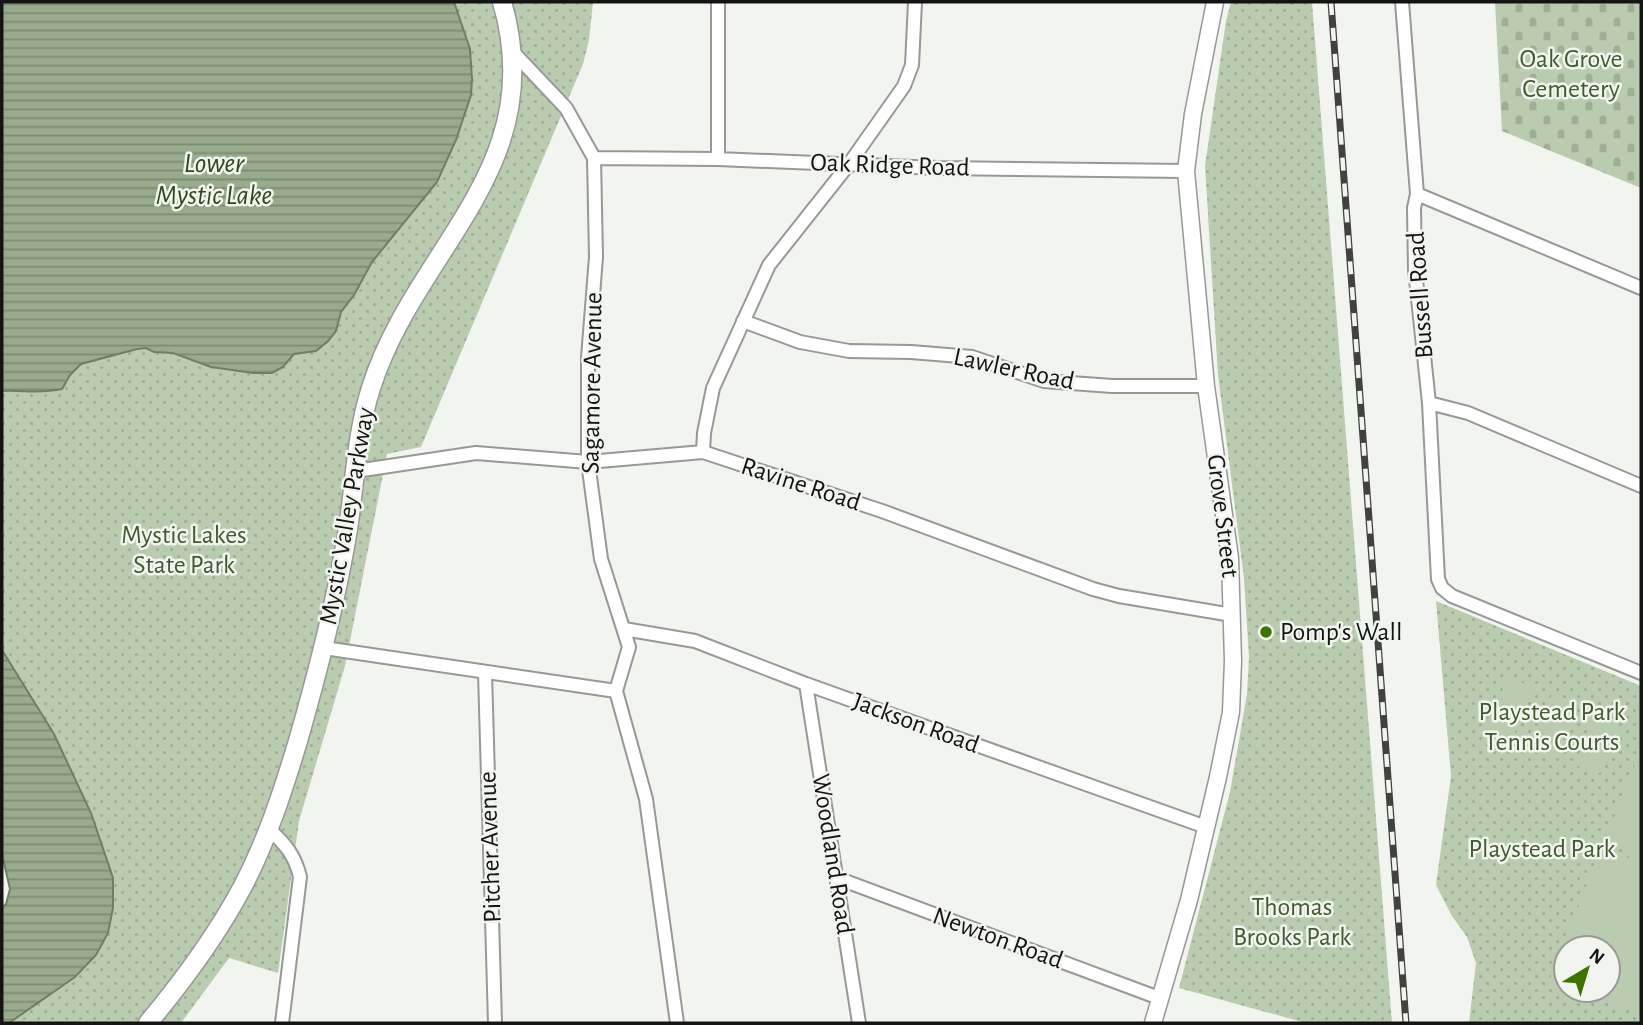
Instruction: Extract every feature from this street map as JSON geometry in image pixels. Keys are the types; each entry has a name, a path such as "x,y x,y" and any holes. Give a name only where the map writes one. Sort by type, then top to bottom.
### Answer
{"main road":[{"name":"Mystic Valley Parkway","path":"148,1023 179,986 225,917 269,829 324,648 346,541 365,410 379,363 409,305 474,201 499,149 511,102 513,51 502,2"}],"street":[{"path":"718,2 718,159"},
{"path":"703,452 713,388 769,265 849,164 904,86 912,65 915,2"},
{"name":"Grove Street","path":"1153,1023 1176,949 1231,712 1230,558 1206,386 1186,172 1193,114 1215,2"},
{"name":"Bussell Road","path":"1402,2 1417,194 1415,270 1429,403 1436,567 1442,588 1452,596 1641,673"},
{"name":"Sagamore Avenue","path":"513,51 566,108 594,158 596,257 588,358 588,462 600,559 629,647 616,691"},
{"name":"Oak Ridge Road","path":"594,158 1186,172"},
{"path":"1417,194 1641,288"},
{"name":"Lawler Road","path":"743,321 800,342 849,351 972,357 1044,381 1112,386 1206,386"},
{"path":"1429,403 1468,413 1641,486"},
{"name":"Ravine Road","path":"356,471 476,453 588,462 703,452 882,511 1093,589 1119,596 1232,615"},
{"name":"Jackson Road","path":"624,629 695,641 806,684 1206,827"},
{"path":"324,648 616,691 646,799 677,1023"},
{"name":"Pitcher Avenue","path":"485,672 495,1023"},
{"name":"Woodland Road","path":"806,684 859,1023"},
{"path":"269,829 287,845 296,861 300,877 282,1023"},
{"name":"Newton Road","path":"837,878 1159,998"}],"green space":[{"name":"Mystic Lakes State Park","path":"454,2 593,2 589,40 583,64 421,447 387,454 345,666 299,821 278,973 229,958 181,1023 9,1023 75,977 96,955 108,933 113,908 113,878 91,813 54,734 2,650 2,391 39,392 61,389 81,364 137,349 146,348 154,352 173,353 190,358 316,351 336,331 341,312 372,262 437,182 456,140 471,95 460,18"},
{"name":"Thomas Brooks Park","path":"1231,2 1312,2 1392,1023 1306,1023 1179,988 1230,792 1247,694 1249,657 1244,578 1218,375 1205,166"},
{"name":"Oak Grove Cemetery","path":"1495,2 1641,2 1641,188 1502,131"},
{"name":"Playstead Park","path":"1436,601 1641,686 1641,1023 1469,1023 1476,963 1467,937 1452,916 1436,885 1451,776"},
{"path":"1508,677 1533,687 1512,740 1487,730"},
{"name":"Playstead Park Tennis Courts","path":"1552,694 1576,703 1555,757 1531,747"},
{"path":"1595,712 1620,721 1599,774 1575,765"},
{"path":"1641,750 1641,855 1605,840"},
{"path":"1602,847 1641,863 1641,1015 1614,1004 1622,1004 1622,934 1567,934"}],"water":[{"name":"Lower Mystic Lake","path":"2,2 454,2 470,49 471,95 456,140 437,182 372,262 341,312 336,331 316,351 294,354 283,367 272,373 253,373 211,367 173,353 137,349 81,364 70,375 62,389 39,392 2,391"},
{"path":"2,650 54,734 91,813 113,878 113,908 108,933 96,955 75,977 9,1023 2,1023 2,908 6,904 10,889 2,854"}],"railway":[{"path":"1331,2 1406,1023"}],"place":[{"name":"Pomp's Wall","path":"1266,632"}]}
